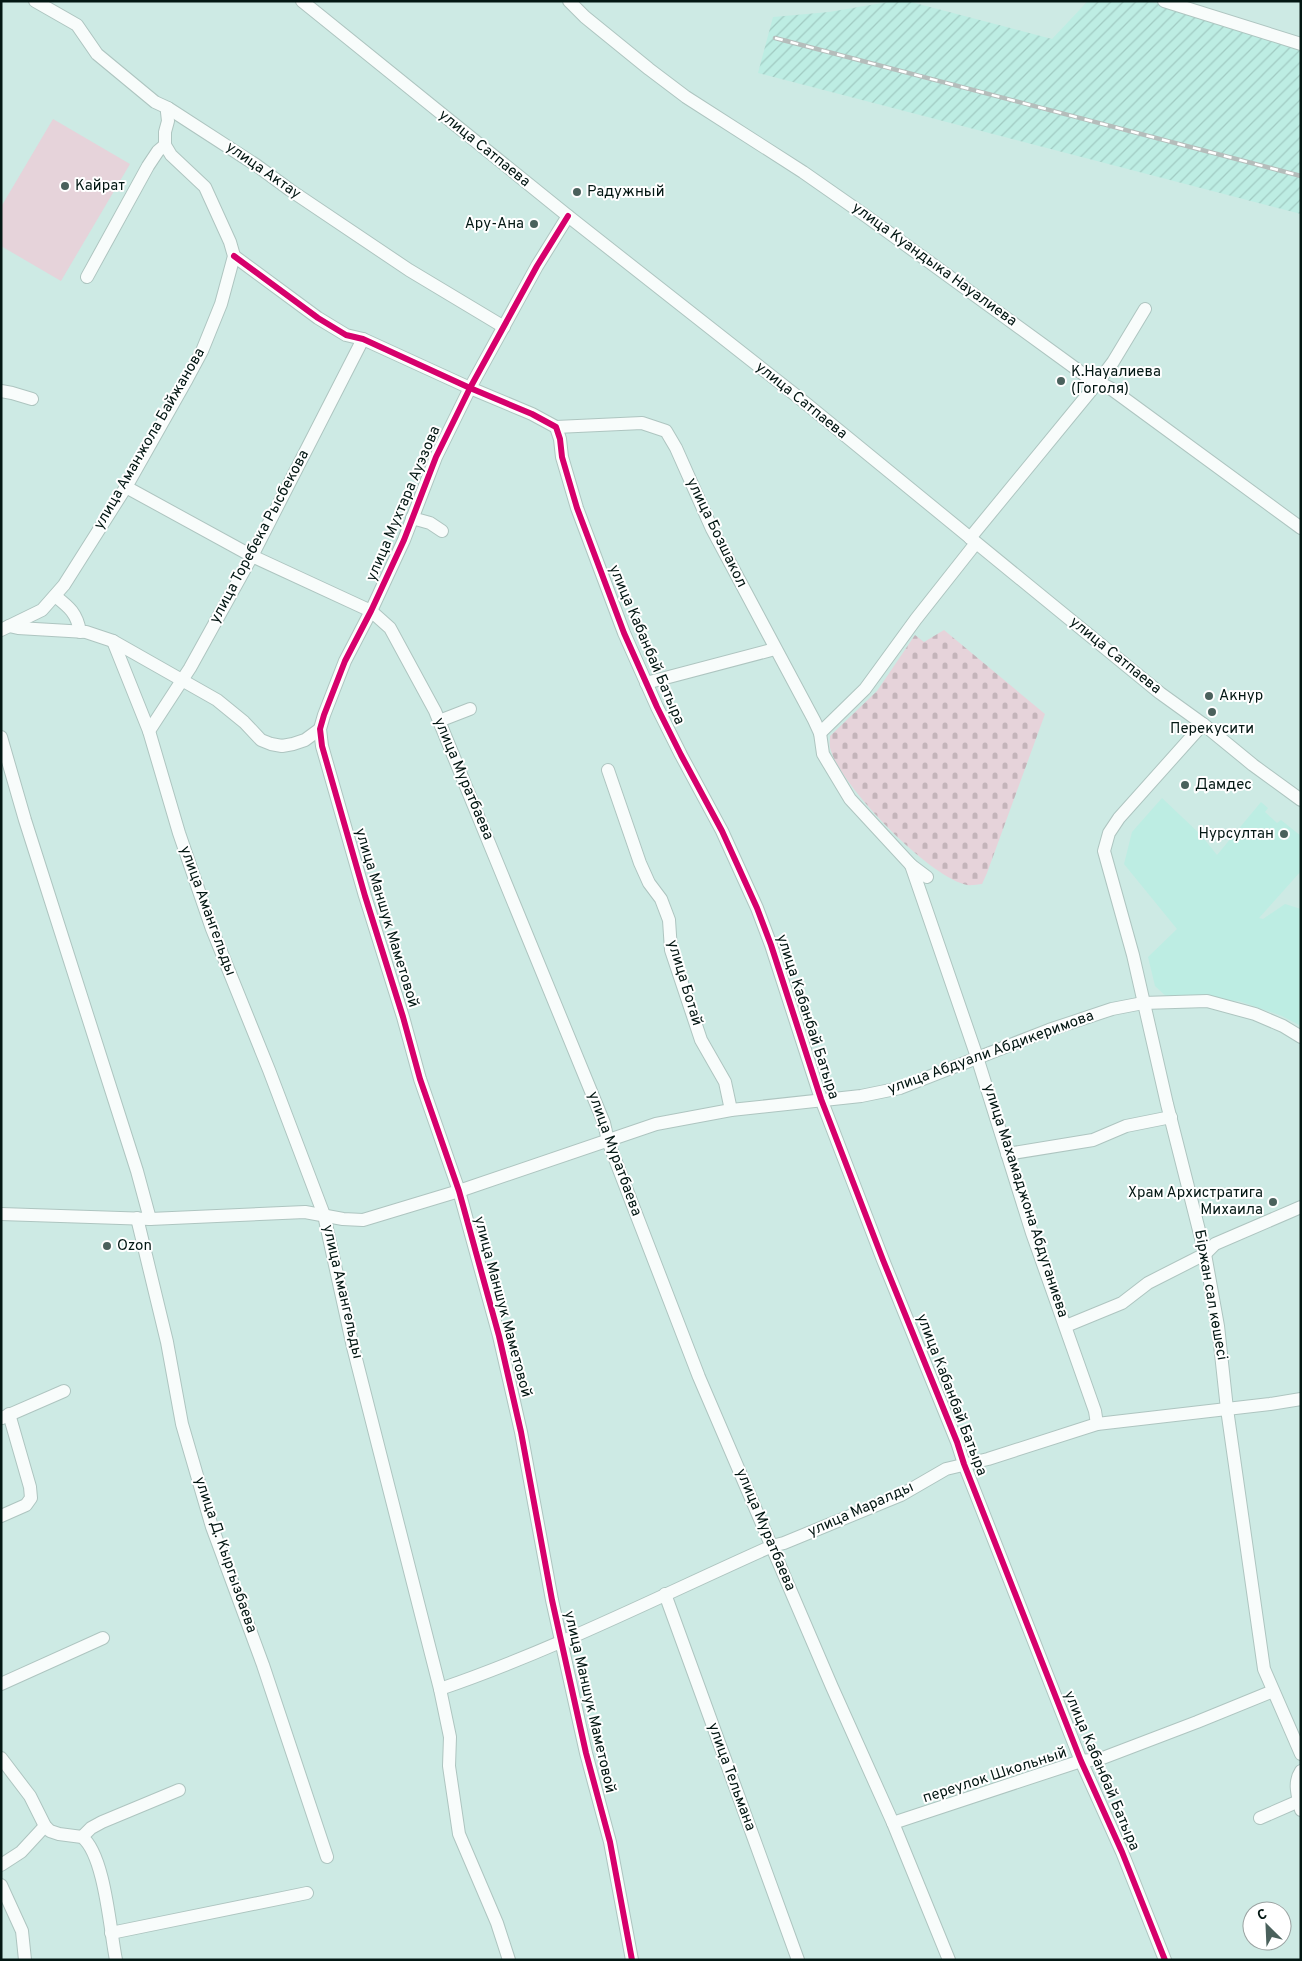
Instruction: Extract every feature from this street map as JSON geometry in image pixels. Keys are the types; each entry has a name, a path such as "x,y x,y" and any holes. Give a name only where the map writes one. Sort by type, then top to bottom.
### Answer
{"street":[{"name":"улица Актау","path":"35,1 77,25 97,54 155,102 168,108 256,165 409,270 504,326"},
{"name":"улица Сатпаева","path":"302,1 568,216 798,397 1160,693 1204,724 1253,765 1301,800"},
{"name":"улица Куандыка Науалиева","path":"569,1 585,17 649,70 686,97 834,194 1086,376 1110,388 1301,528"},
{"path":"1164,1 1301,44"},
{"path":"168,108 165,145 171,155 205,187 230,242 234,256 318,318 346,335 363,339 532,414 556,427"},
{"path":"87,277 148,166 158,151 165,145"},
{"name":"улица Мухтара Ауэзова","path":"320,729 345,661 371,612 404,540 436,457 470,388 537,266 568,216"},
{"name":"улица Аманжола Байжанова","path":"5,628 42,610 55,596 64,585 126,486 202,351 221,304 234,256"},
{"path":"820,733 865,690 973,540 1113,362 1144,309"},
{"name":"улица Торебека Рысбекова","path":"149,731 190,668 252,556 363,339"},
{"path":"1,391 32,399"},
{"name":"улица Бозшакол","path":"556,427 577,428 598,424 642,423 666,431 676,448 712,529 820,733 823,754 850,799 911,865"},
{"name":"улица Кабанбай Батыра","path":"556,427 577,508 624,633 680,756 722,831 757,908 771,945 821,1099 883,1260 954,1433 964,1464 1081,1762 1122,1852 1165,1960"},
{"name":"улица Муратбаева","path":"126,486 252,556 371,612 390,628 439,721 604,1123 608,1141 699,1377 832,1687 894,1823 949,1960"},
{"path":"412,518 430,523 442,531"},
{"path":"55,596 68,607 78,620 80,632"},
{"path":"5,628 86,632 113,641 217,700 244,722 260,740 271,744 282,746 293,744 305,740 320,729"},
{"name":"улица Амангельды","path":"113,641 149,731 179,832 212,930 269,1070 324,1215 353,1347 440,1689 450,1737 449,1766 459,1834 497,1923 509,1960"},
{"path":"646,683 775,649"},
{"path":"439,721 470,709"},
{"name":"Біржан сал көшесі","path":"1204,724 1119,818 1106,842 1104,851 1133,955 1205,1254 1218,1326 1227,1409 1264,1669 1301,1754"},
{"name":"улица Маншук Маметовой","path":"320,729 322,746 342,817 420,1079 459,1191 506,1365 521,1432 552,1600 586,1754 610,1842 632,1960"},
{"name":"улица Д. Кыргызбаева","path":"1,737 24,820 125,1134 144,1218 182,1424 212,1527 264,1665 327,1856"},
{"name":"улица Ботай","path":"608,770 640,863 649,883 661,899 669,920 671,950 701,1040 724,1082 732,1110"},
{"path":"911,865 927,877"},
{"name":"улица Махамаджона Абдуганиева","path":"911,865 978,1058 1032,1233 1095,1411 1097,1424"},
{"name":"улица Абдуали Абдикеримова","path":"1,1214 144,1218 305,1212 343,1219 363,1220 459,1191 656,1124 732,1110 861,1096 894,1090 1112,1009 1143,1002 1207,1001 1255,1014 1283,1026 1301,1037"},
{"path":"1007,1154 1093,1140 1126,1126 1171,1117"},
{"path":"1066,1326 1122,1303 1148,1283 1205,1254 1215,1244 1301,1207"},
{"path":"1,1516 26,1505 31,1498 30,1488 5,1416 64,1392"},
{"name":"улица Маралды","path":"440,1689 577,1635 772,1546 784,1543 878,1505 901,1495 946,1469 988,1459 1097,1424 1301,1399"},
{"name":"улица Тельмана","path":"665,1594 798,1960"},
{"path":"1,1684 103,1638"},
{"name":"переулок Школьный","path":"894,1823 1081,1762 1100,1759 1273,1691"},
{"path":"1,1758 30,1796 45,1826 50,1831 59,1834 82,1837 102,1822 179,1790"},
{"path":"1260,1818 1300,1805 1296,1787 1297,1777 1301,1771"},
{"path":"2,1866 21,1852 45,1826"},
{"path":"82,1837 95,1854 106,1900 116,1960"},
{"path":"1,1885 22,1931 25,1960"},
{"path":"111,1933 307,1893"}],"shaded area":[{"path":"894,1 907,1 1052,39 1088,1 1148,1 1301,41 1301,214 758,73 773,17 829,12"},
{"path":"1162,798 1201,835 1217,855 1261,802 1268,808 1265,812 1277,823 1281,820 1301,836 1301,871 1259,918 1263,919 1285,904 1301,909 1301,1026 1282,1016 1239,1001 1169,999 1155,986 1148,957 1177,929 1124,864 1132,832"}],"green space":[{"name":"Кайрат","path":"53,119 130,164 61,281 1,246 1,207"},
{"path":"944,630 1045,714 982,884 967,885 951,878 931,866 910,849 869,808 839,767 830,748 830,736 877,691 915,635 924,642"}],"railway":[{"path":"775,38 1301,176"}],"cycle path":[{"path":"568,216 537,266 470,388 436,457 404,540 345,661 320,729 322,746 365,896 403,1017 420,1079 459,1191 499,1336 521,1432 552,1600 586,1753 610,1842 632,1960"},
{"path":"234,256 318,318 346,335 363,339 532,414 556,427 560,439 562,457 577,508 624,633 657,707 722,831 757,908 771,945 821,1099 883,1260 957,1442 1081,1761 1122,1852 1165,1960"}],"place":[{"name":"Кайрат","path":"65,186"},
{"name":"Радужный","path":"577,192"},
{"name":"Ару-Ана","path":"534,224"},
{"name":"К.Науалиева (Гоголя)","path":"1061,381"},
{"name":"Акнур","path":"1209,696"},
{"name":"Перекусити","path":"1212,712"},
{"name":"Дамдес","path":"1185,785"},
{"name":"Нурсултан","path":"1284,834"},
{"name":"Храм Архистратига Михаила","path":"1273,1202"},
{"name":"Ozon","path":"107,1246"}]}
